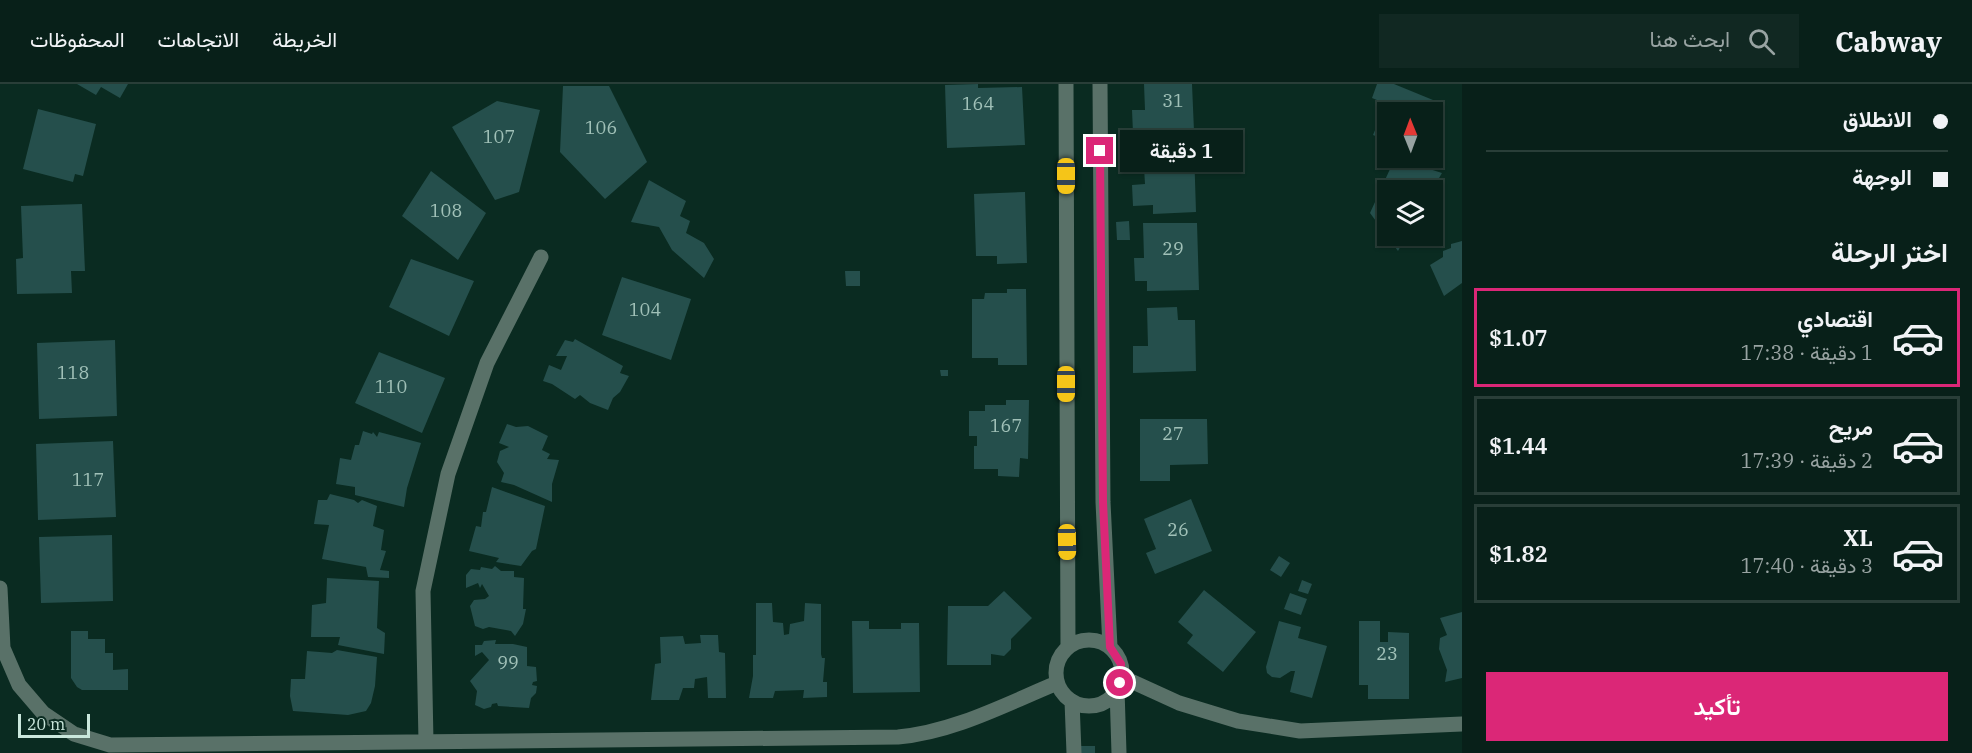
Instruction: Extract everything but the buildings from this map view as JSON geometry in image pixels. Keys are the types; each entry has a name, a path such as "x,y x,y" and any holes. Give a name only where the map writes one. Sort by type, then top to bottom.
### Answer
{"street":[{"path":"1066,84 1068,647"},
{"path":"1100,84 1103,502 1110,647"},
{"path":"426,742 423,591 448,474 487,363 541,257"},
{"path":"0,588 3,648 19,684 43,713 74,734 110,745 898,737 923,735 946,729 1057,683"},
{"path":"1119,683 1112,696 1097,705 1088,706 1072,701 1057,683 1059,660 1068,647 1089,640 1110,647 1118,658 1119,683 1119,753"},
{"path":"1119,683 1238,721 1300,731 1462,724"},
{"path":"1072,701 1074,753"}],"route":[{"path":"1100,151 1103,502 1110,647 1121,664 1120,683"}]}
